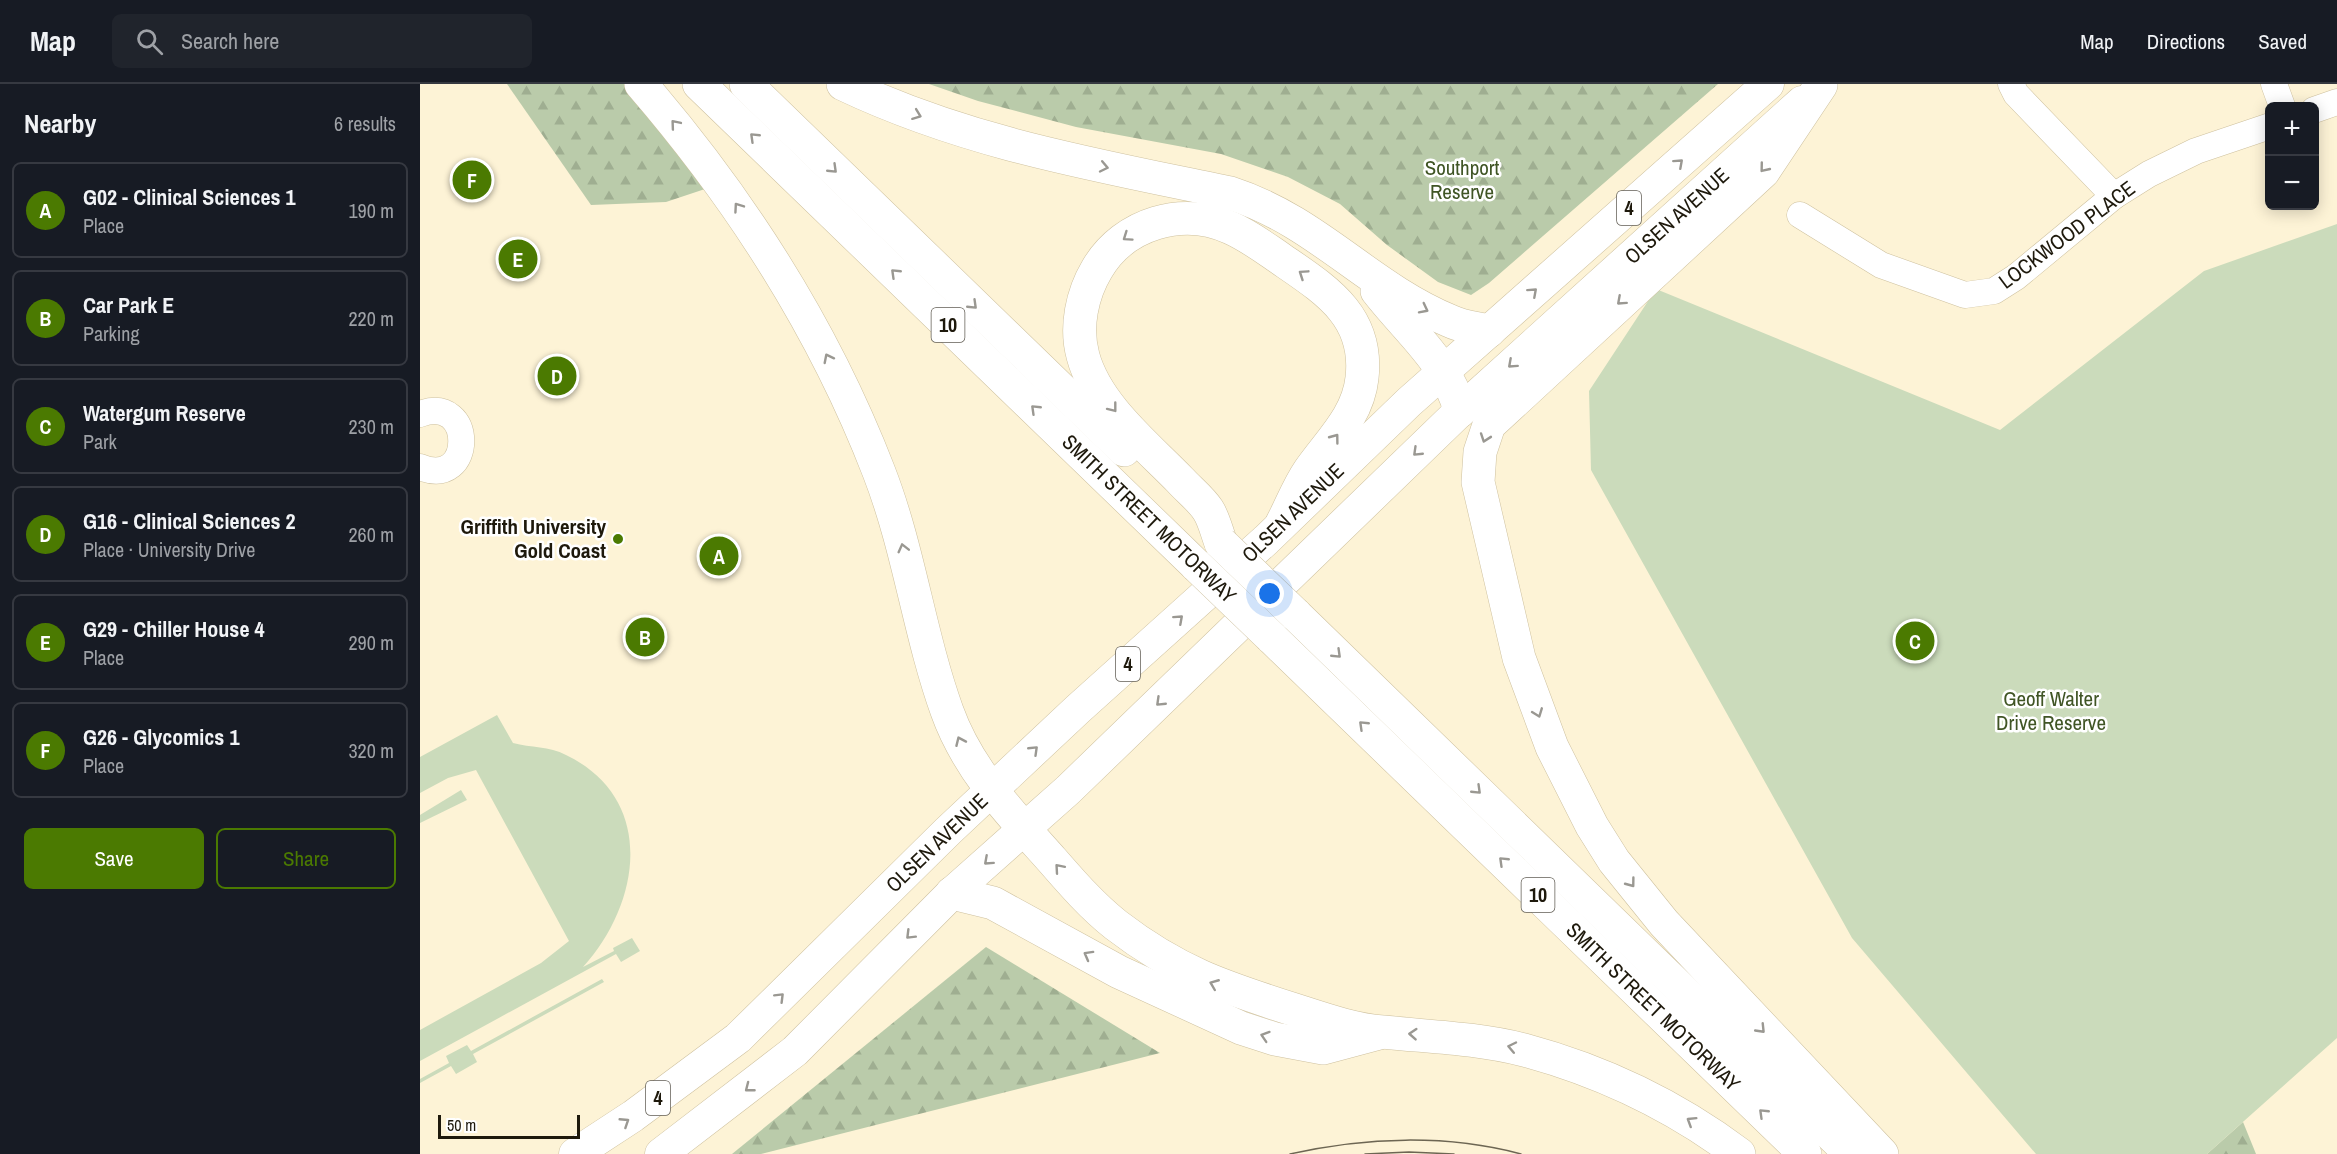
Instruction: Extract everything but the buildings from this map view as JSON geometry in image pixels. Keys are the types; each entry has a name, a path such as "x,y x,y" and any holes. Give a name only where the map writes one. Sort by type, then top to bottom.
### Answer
{"highway":[{"path":"640,84 707,165 767,249 806,314 835,370 891,504 925,639 948,714 972,764 1069,880 1113,922 1195,976 1249,996 1327,1020 1381,1032 1413,1033 1484,1042 1566,1063 1656,1101 1689,1119 1739,1154"},
{"name":"SMITH STREET MOTORWAY","path":"699,84 1805,1154"},
{"name":"SMITH STREET MOTORWAY","path":"746,84 1851,1154"},
{"path":"843,84 915,115 1027,151 1230,193 1260,202 1328,242 1357,266 1427,311 1450,322 1490,331"},
{"path":"1821,85 1763,172 1489,425 1480,452 1478,482 1519,658 1552,747 1592,826 1614,861 1664,923 1882,1154"},
{"path":"1221,543 1208,509 1118,415 1103,395 1083,357 1081,313 1084,294 1092,277 1116,245 1130,234 1156,223 1187,218 1209,221 1245,235 1336,300 1359,338 1362,378 1358,403 1308,472 1282,523"},
{"path":"1357,266 1444,371 1455,390 1460,411"},
{"path":"952,893 993,903 1119,972 1241,1028 1275,1039 1323,1048 1381,1032"}],"main road":[{"name":"OLSEN AVENUE","path":"576,1154 633,1116 738,1038 992,790 1444,371 1768,84"},
{"name":"OLSEN AVENUE","path":"661,1154 795,1052 952,893 1116,744 1460,411 1821,85"}],"street":[{"path":"2011,84 2016,94 2114,196"},
{"path":"2274,84 2281,102"},
{"path":"2319,108 2337,102"},
{"name":"LOCKWOOD PLACE","path":"1800,215 1881,264 1965,295 1994,291 2016,277 2114,196 2196,151 2265,128"},
{"path":"420,414 433,411 450,417 457,424 462,437 459,454 451,464 435,470 420,467"}],"green space":[{"path":"507,84 626,84 705,189 666,202 591,205"},
{"name":"Southport Reserve","path":"929,84 1718,84 1489,283 1471,295 1438,282 1387,245 1340,204 1288,177 1221,154 1076,127 978,101"},
{"name":"Geoff Walter Drive Reserve","path":"2337,224 2337,1038 2207,1154 2036,1154 1852,938 1591,470 1589,391 1656,289 2000,430 2204,271"},
{"path":"497,715 513,743 553,750 566,755 595,774 615,798 627,825 630,854 627,883 618,913 603,941 583,967 614,951 613,948 632,938 640,951 621,962 616,954 420,1061 420,1030 541,963 569,941 476,770 448,778 420,793 420,757"},
{"path":"461,790 467,800 420,823 420,815"},
{"path":"986,947 1160,1053 761,1154 732,1154"},
{"path":"602,979 604,982 473,1054 477,1062 456,1074 451,1066 420,1083 420,1079 449,1063 446,1056 467,1045 471,1051"},
{"path":"2243,1122 2256,1154 2207,1154"}],"tram line":[{"path":"1290,1154 1347,1144 1406,1140 1464,1143 1521,1154"},
{"path":"1365,1154 1409,1152 1454,1154"}],"place":[{"name":"G26 - Glycomics 1","path":"472,180"},
{"name":"G29 - Chiller House 4","path":"518,259"},
{"name":"G16 - Clinical Sciences 2","path":"557,376"},
{"name":"Griffith University Gold Coast","path":"618,539"},
{"name":"G02 - Clinical Sciences 1","path":"719,556"},
{"name":"Car Park E","path":"645,637"},
{"name":"Watergum Reserve","path":"1915,641"}]}
